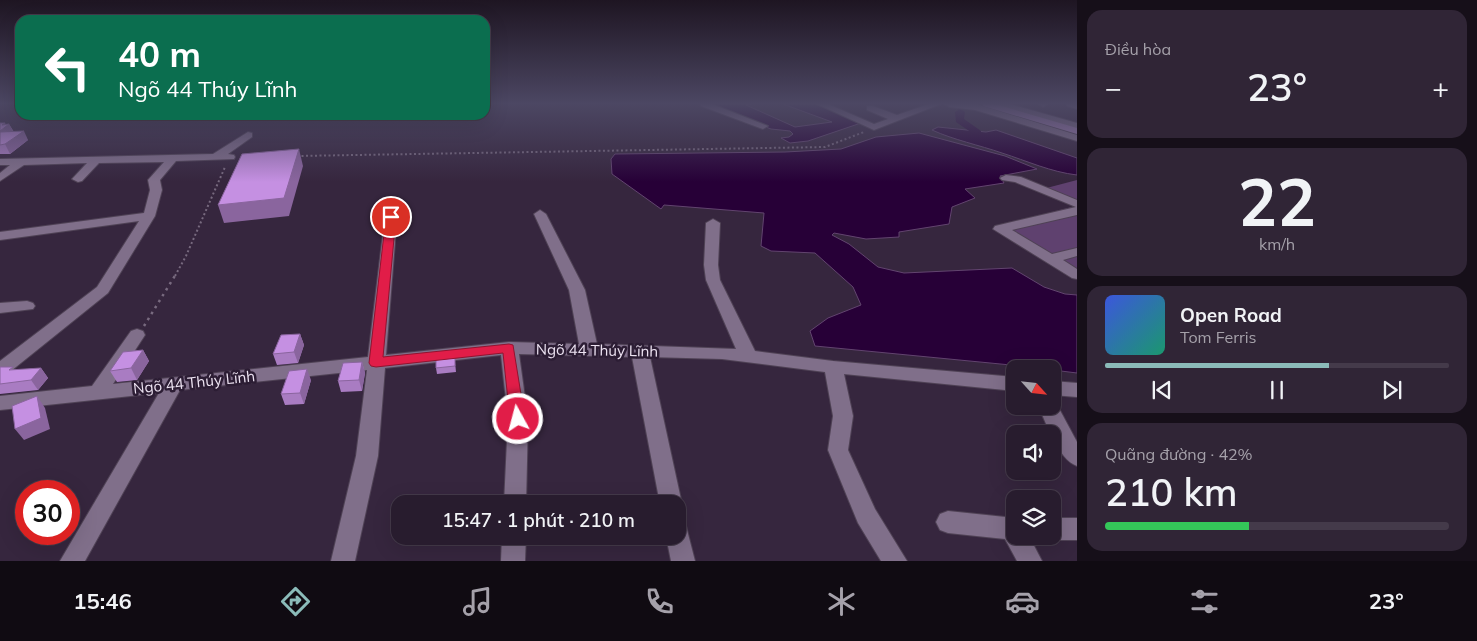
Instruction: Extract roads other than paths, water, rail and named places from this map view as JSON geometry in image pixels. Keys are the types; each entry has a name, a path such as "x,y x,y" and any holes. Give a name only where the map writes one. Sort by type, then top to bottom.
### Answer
{"street":[{"path":"1052,130 1077,138"},
{"path":"216,157 248,135"},
{"path":"0,162 230,157"},
{"path":"0,370 103,290 149,216 156,190 154,180 173,158"},
{"path":"78,179 97,159"},
{"path":"0,178 22,161"},
{"path":"1006,178 1017,180 1077,204"},
{"path":"1077,210 1000,229 1077,275"},
{"path":"540,214 577,290 589,349"},
{"path":"0,236 149,216"},
{"path":"343,561 367,456 391,217"},
{"path":"713,222 711,265 713,280 748,355"},
{"path":"1050,259 1077,252"},
{"path":"0,308 27,306"},
{"path":"97,393 137,335"},
{"path":"509,348 518,419 515,495"},
{"name":"Ngõ 44 Thúy Lĩnh","path":"0,403 509,348 748,355 833,367 1006,383"},
{"path":"640,351 669,495"},
{"path":"833,367 844,416 838,450 866,516 895,561"},
{"path":"72,561 174,384"},
{"path":"1061,389 1077,390"},
{"path":"1053,415 1073,447"},
{"path":"948,522 1006,531"},
{"path":"1061,529 1077,529"},
{"path":"513,561 514,545"},
{"path":"680,545 683,561"},
{"path":"1022,545 1030,561"}],"waterway":[{"path":"974,130 978,133"}]}
